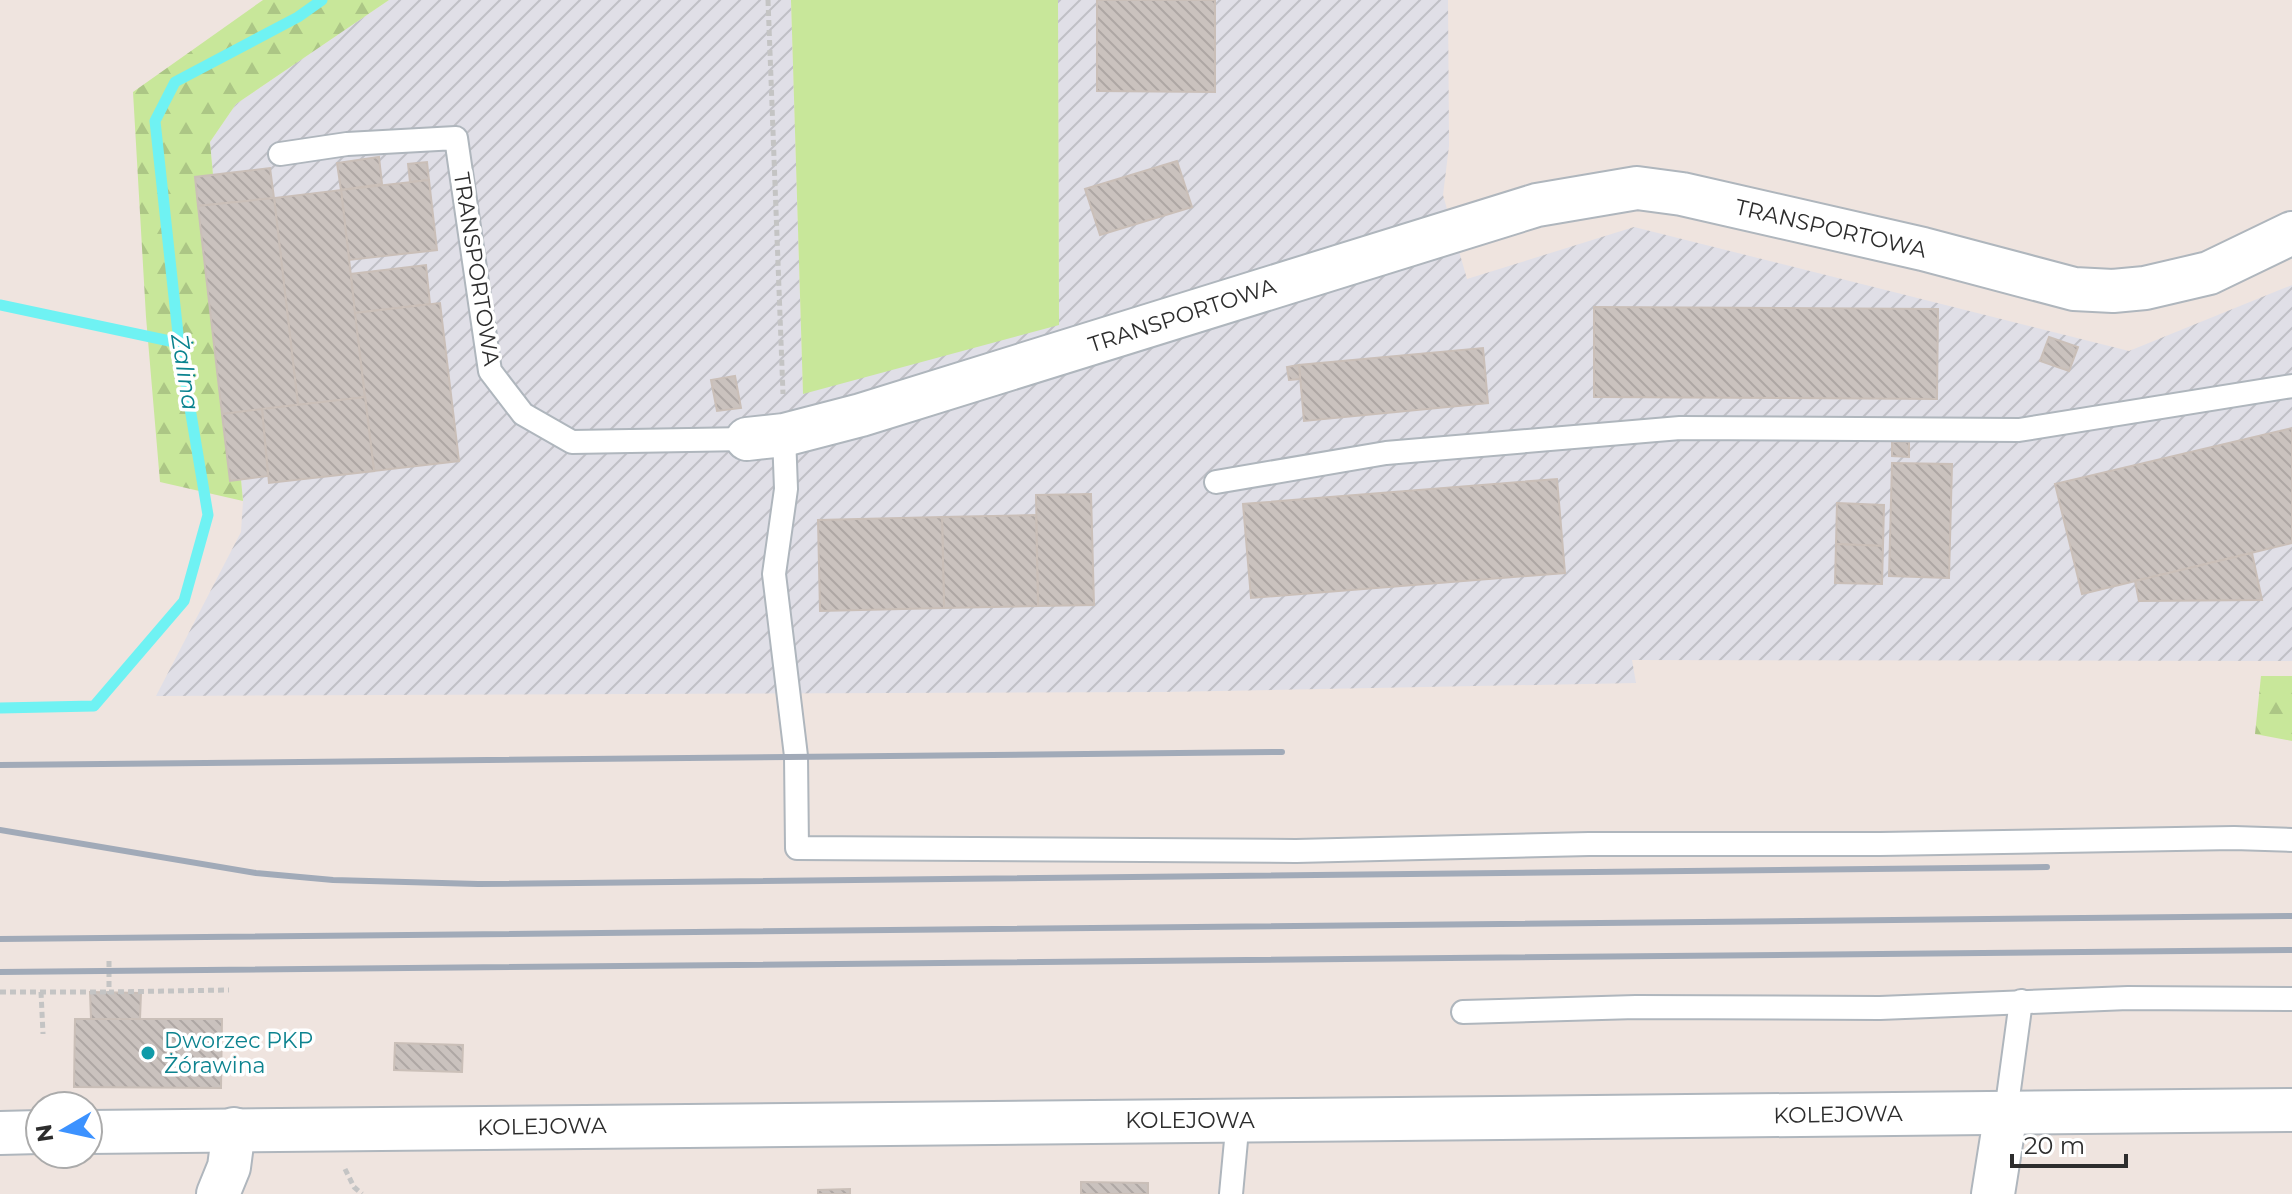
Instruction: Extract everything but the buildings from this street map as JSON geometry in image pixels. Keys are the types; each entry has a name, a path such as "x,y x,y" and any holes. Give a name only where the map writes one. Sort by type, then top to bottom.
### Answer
{"street":[{"name":"TRANSPORTOWA","path":"766,437 1095,343 1506,213 1637,188 1682,194 1923,249 2074,289 2113,291 2145,288 2209,273 2292,233"},
{"name":"KOLEJOWA","path":"104,1132 2292,1110"},
{"path":"1993,1194 2006,1112"},
{"path":"218,1194 229,1167 234,1129"},
{"path":"0,1133 24,1132"}],"lane":[{"name":"TRANSPORTOWA","path":"280,154 347,144 456,138 490,371 523,414 572,442 680,442 766,437"},
{"path":"1216,482 1386,453 1680,428 2019,430 2292,386"},
{"path":"766,437 786,489 774,574 796,756 797,848 1296,851 1589,844 2292,840"},
{"path":"1463,1012 1636,1007 1880,1008 2128,998 2292,999"},
{"path":"2006,1112 2021,1001"},
{"path":"1231,1194 1238,1119"}],"path":[{"path":"766,437 768,0"},
{"path":"109,961 109,992"},
{"path":"0,992 229,990"},
{"path":"41,992 43,1034"},
{"path":"354,1187 362,1194"}],"shaded area":[{"path":"389,0 791,0 803,393 1059,324 1058,0 1448,0 1449,146 1443,195 1467,279 1634,227 2129,351 2292,285 2292,661 1632,660 1636,683 1163,692 156,696 241,532 243,501 210,142 236,104"}],"green space":[{"path":"263,0 389,0 236,104 210,142 243,501 160,482 146,317 133,92"},
{"path":"791,0 1058,0 1059,325 803,394"},
{"path":"2261,676 2292,676 2292,741 2255,734"}],"waterway":[{"name":"Żalina","path":"0,708 94,706 184,601 208,515 179,343 155,121 175,82 298,17 322,0"},
{"path":"0,305 179,343"}],"railway":[{"path":"0,765 1282,752"},
{"path":"0,830 256,873 333,880 478,884 2047,867"},
{"path":"0,939 2292,916"},
{"path":"0,972 2292,950"}],"place":[{"name":"Dworzec PKP Żórawina","path":"148,1053"}]}
